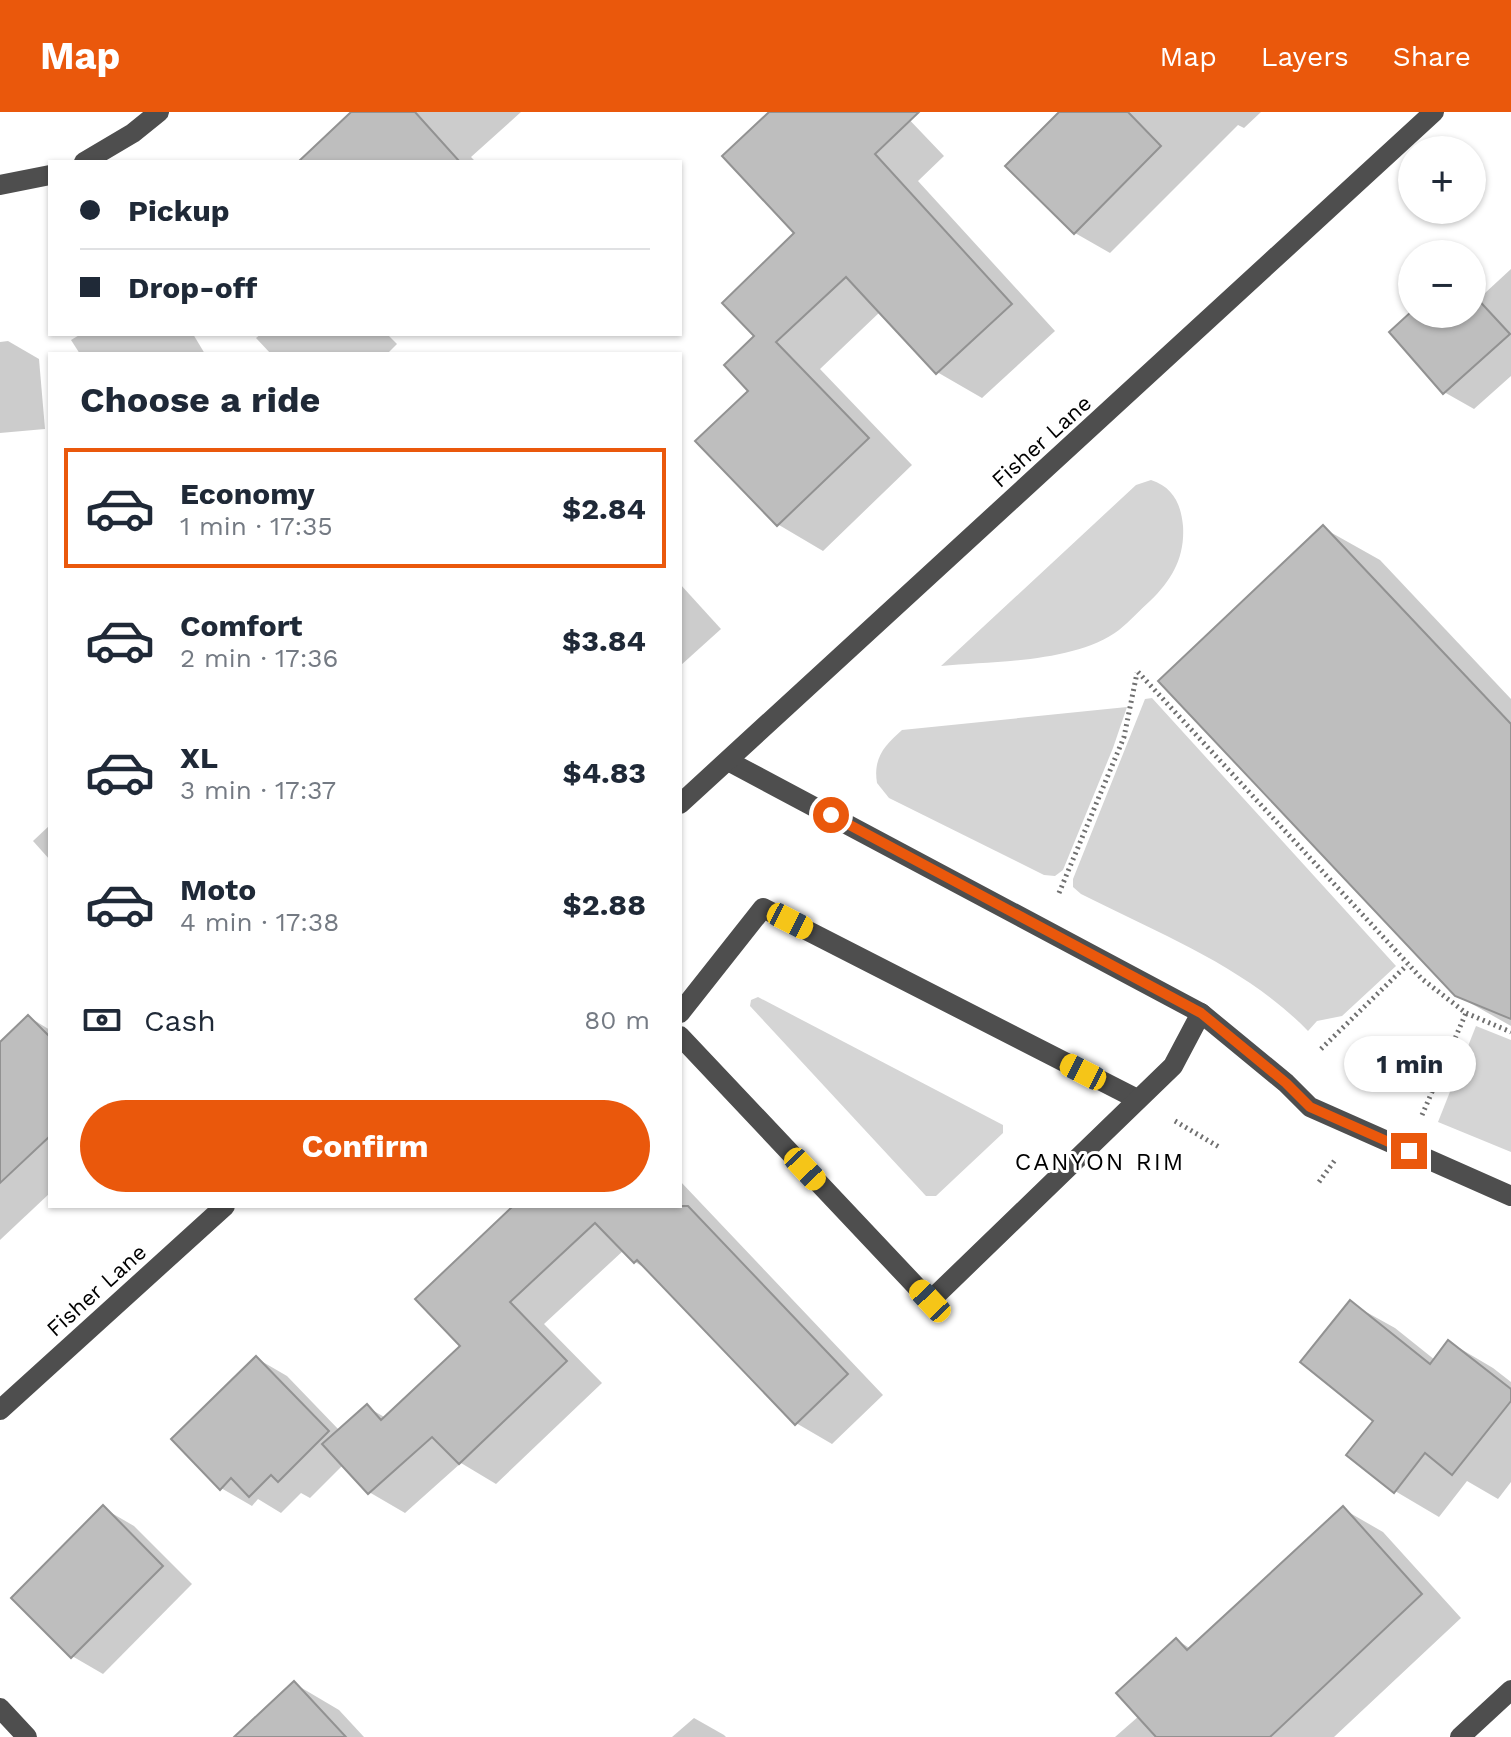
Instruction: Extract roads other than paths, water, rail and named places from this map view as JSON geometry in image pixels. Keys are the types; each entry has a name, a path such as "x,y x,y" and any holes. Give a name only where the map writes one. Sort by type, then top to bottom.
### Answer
{"street":[{"path":"87,160 133,133 159,112"},
{"name":"Fisher Lane","path":"682,802 1434,112"},
{"path":"0,185 48,175"},
{"path":"728,761 1201,1013 1286,1083 1310,1107 1511,1196"},
{"path":"682,1010 763,908 1137,1099"},
{"path":"682,1038 930,1301 1173,1066 1201,1013"},
{"name":"Fisher Lane","path":"0,1410 223,1208"},
{"path":"1468,1735 1511,1690"},
{"path":"0,1708 27,1737"}],"district":[{"name":"CANYON RIM","path":"1100,1162"}]}
